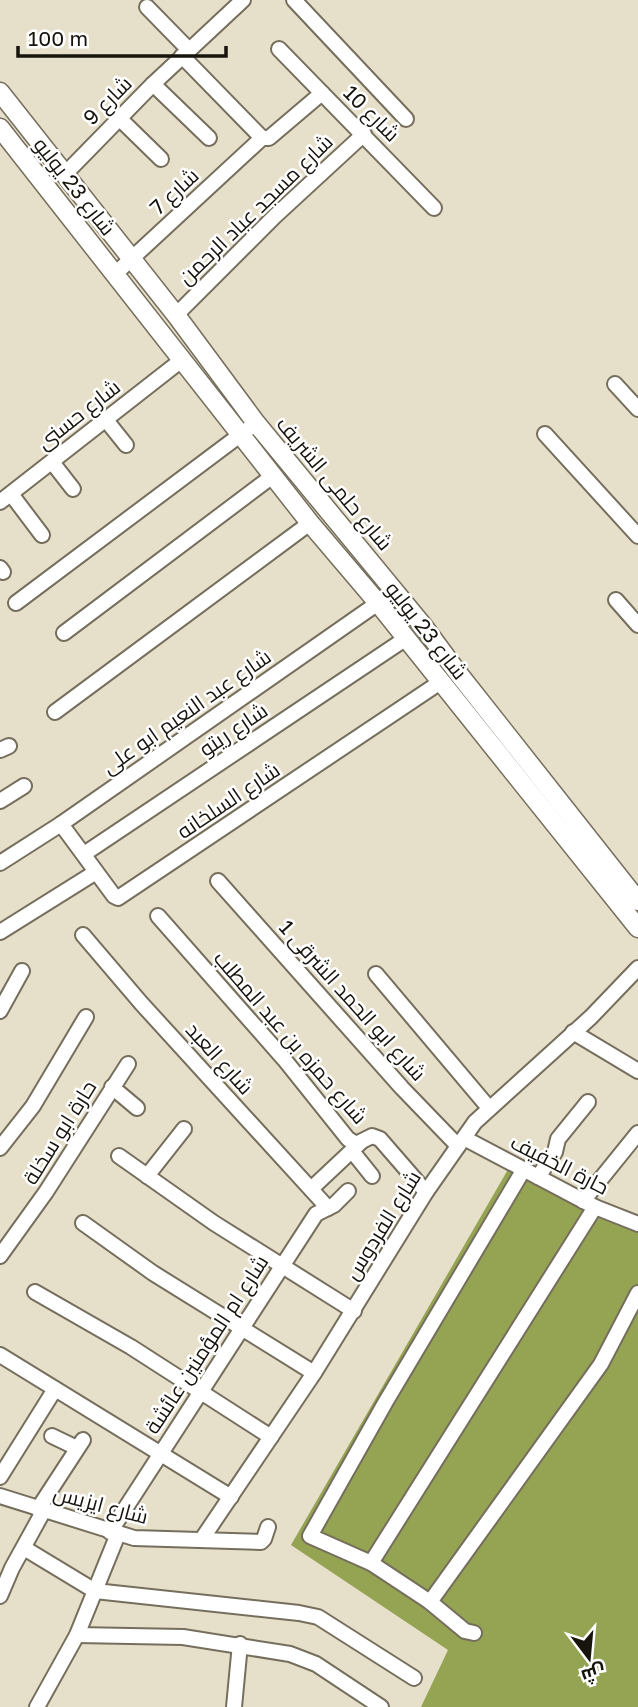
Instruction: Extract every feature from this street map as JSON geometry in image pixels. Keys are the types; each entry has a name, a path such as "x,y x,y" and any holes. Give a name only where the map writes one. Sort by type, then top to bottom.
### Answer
{"street":[{"path":"295,0 405,119"},
{"name":"شارع 9","path":"65,174 153,83 237,2"},
{"path":"147,7 262,138"},
{"name":"شارع 10","path":"279,49 434,208"},
{"path":"153,83 209,138"},
{"name":"شارع حلمى الشريف","path":"0,92 176,315 257,423 394,590 638,901"},
{"name":"شارع 7","path":"115,274 262,138 269,138 322,93"},
{"path":"119,118 161,159"},
{"name":"شارع 23 يوليو","path":"0,128 310,523 378,603 439,683 638,928"},
{"name":"شارع مسجد عباد الرحمن","path":"176,315 275,216 364,134"},
{"name":"شارع حسنى","path":"6,498 183,359"},
{"path":"615,384 638,409"},
{"path":"106,420 126,445"},
{"path":"16,604 257,423"},
{"path":"545,435 638,536"},
{"path":"52,461 73,489"},
{"path":"64,632 274,475"},
{"path":"6,498 42,535"},
{"path":"55,712 310,523"},
{"name":"شارع عبد النعيم ابو على","path":"0,863 61,824 394,590"},
{"path":"616,600 638,625"},
{"name":"شارع ريتو","path":"84,854 405,639"},
{"name":"شارع السلخانه","path":"61,824 118,898 439,683"},
{"path":"0,801 24,786"},
{"path":"0,932 96,872"},
{"name":"شارع ابو الحمد الشرقى 1","path":"218,881 402,1088 461,1142"},
{"name":"شارع حمزه بن عبد المطلب","path":"158,916 284,1059 348,1139 356,1143 357,1147 372,1136 380,1139 426,1192"},
{"name":"شارع العبد","path":"83,935 141,1003 328,1208"},
{"name":"شارع الفردوس","path":"202,1539 314,1373 426,1192 461,1142 489,1108 573,1032 638,968"},
{"path":"2,1001 22,971"},
{"path":"376,974 489,1108"},
{"path":"0,1148 33,1106 86,1017"},
{"path":"573,1032 638,1071"},
{"name":"حارة ابو سخلة","path":"0,1256 46,1192 128,1064"},
{"path":"112,1087 137,1108"},
{"path":"538,1177 555,1152 558,1139 588,1102"},
{"path":"147,1176 184,1129"},
{"path":"371,1563 589,1204 638,1133"},
{"name":"حارة الخفيف","path":"461,1142 524,1169 589,1204 638,1224"},
{"path":"311,1189 357,1147 372,1176"},
{"path":"119,1156 214,1223 354,1311"},
{"path":"474,1633 465,1630 430,1602 371,1563 312,1538 310,1533 524,1169"},
{"name":"شارع ام المؤمنين عائشة","path":"37,1707 77,1635 114,1533 160,1453 316,1214 328,1208 348,1191"},
{"path":"83,1223 153,1273 314,1373"},
{"path":"35,1293 131,1347 271,1437"},
{"path":"430,1602 601,1364 638,1293"},
{"path":"0,1355 231,1497"},
{"path":"0,1477 55,1389"},
{"path":"0,1596 41,1510 80,1444 52,1436"},
{"name":"شارع ايزيس","path":"0,1496 114,1533 150,1539 261,1542 268,1527"},
{"path":"24,1548 95,1591 317,1617 414,1678"},
{"path":"77,1635 183,1637 240,1644 303,1658 381,1707"},
{"path":"235,1707 240,1644"}],"green space":[{"path":"510,1166 581,1209 638,1225 638,1707 421,1707 448,1650 291,1545"}]}
